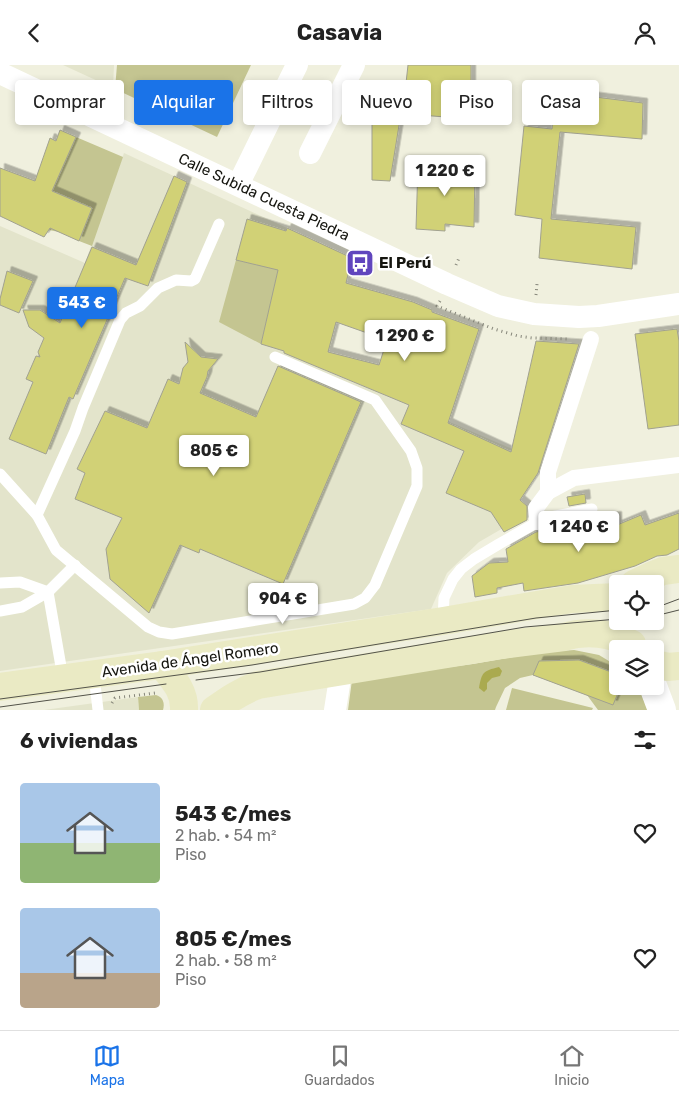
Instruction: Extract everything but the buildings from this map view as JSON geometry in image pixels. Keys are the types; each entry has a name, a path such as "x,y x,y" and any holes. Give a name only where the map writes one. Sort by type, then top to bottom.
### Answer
{"main road":[{"path":"654,575 679,569"},
{"path":"664,582 679,583"},
{"path":"572,599 591,593 609,590"},
{"name":"Avenida de Ángel Romero","path":"0,687 162,665 572,599 609,597"},
{"path":"218,709 237,693 246,689 288,679 564,637 572,634 595,634 625,640"},
{"path":"162,665 181,690 184,710"},
{"path":"664,666 679,667"}],"street":[{"path":"238,185 297,65"},
{"path":"310,153 354,65"},
{"name":"Calle Subida Cuesta Piedra","path":"0,73 498,306 534,314 579,317 679,304"},
{"path":"548,492 548,472 591,339"},
{"path":"537,522 536,508 548,492 574,478 679,465"},
{"path":"334,710 341,672"}],"lane":[{"path":"37,515 75,431 120,320 126,313 140,306 158,288 176,280 191,281 195,279 219,224"},
{"path":"0,474 37,515 56,550 148,627 159,633 172,634 354,603 365,598 375,585 417,486 418,476 414,459 411,451 375,400 275,357"},
{"path":"443,621 444,598 453,579 474,559 545,518 592,509"},
{"path":"0,611 22,607 48,592 75,565"},
{"path":"0,583 20,582 48,592"},
{"path":"48,592 63,679"},
{"path":"94,675 98,710"}],"path":[{"path":"114,701 115,698 158,693"}],"shaded area":[{"path":"63,65 114,65 113,80 96,80"},
{"path":"124,153 352,258 324,370 545,463 520,500 531,510 479,542 447,573 431,609 0,671 0,226 85,263"},
{"path":"499,667 502,671 500,676 492,678 487,683 487,689 484,692 479,688 482,675 486,671"},
{"path":"138,697 139,710 44,710"}],"green space":[{"path":"117,65 251,65 233,103 233,80 134,80 134,98 124,93 124,80 116,80"},
{"path":"192,125 223,125 217,137"},
{"path":"76,137 123,157 92,246 79,241 92,208 73,200 59,232 49,230 33,186 39,170 58,176"},
{"path":"261,251 283,252 261,344 219,322 236,260 258,265"},
{"path":"574,650 599,655 609,661 609,695 642,695 648,710 598,710 587,695 533,675 520,678 505,688 495,710 348,710 352,680 473,664 536,653"},
{"path":"512,688 593,708 592,710 506,710"},
{"path":"156,695 163,701 163,710 139,710 138,697"}],"tram line":[{"path":"664,605 679,599"},
{"path":"664,614 679,610"},
{"path":"0,699 252,665 536,618 609,611"},
{"path":"196,680 260,672 525,627 609,620"},
{"path":"0,707 166,684"}],"place":[{"name":"El Perú","path":"360,263"}]}
